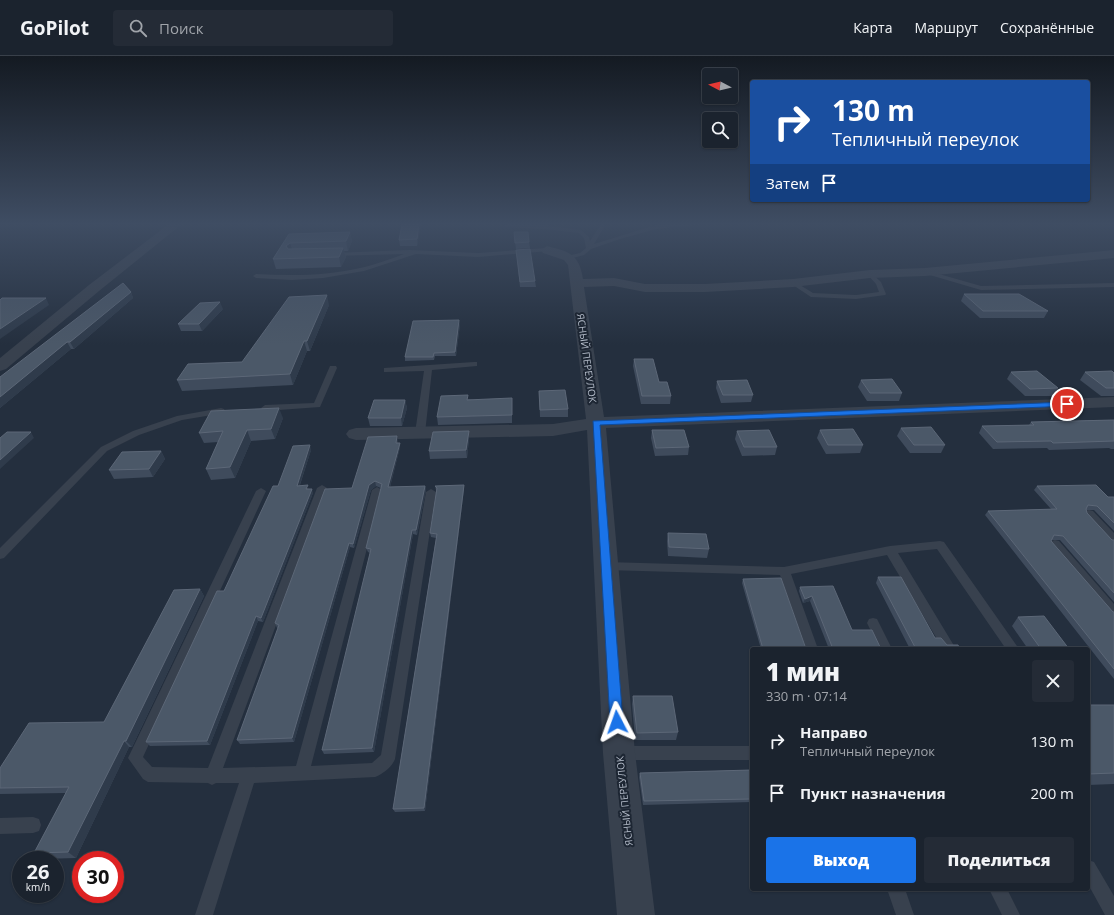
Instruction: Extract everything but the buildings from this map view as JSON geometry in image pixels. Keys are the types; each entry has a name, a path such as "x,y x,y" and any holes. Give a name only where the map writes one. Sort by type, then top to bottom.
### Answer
{"street":[{"path":"0,366 125,264"},
{"name":"ЯСНЫЙ ПЕРЕУЛОК","path":"574,264 596,423 619,753 636,915"},
{"path":"577,283 614,282 645,288 705,288 793,283 870,274 925,272 1011,264"},
{"path":"356,434 553,430 596,423 1114,402"}],"lane":[{"path":"256,276 292,278 323,276 362,270 380,264"},
{"path":"925,272 981,288 1114,285"},
{"path":"793,283 812,294 856,297 883,294 879,283 870,274"},
{"path":"387,370 474,364"},
{"path":"255,409 317,405 333,368"},
{"path":"420,433 428,368"},
{"path":"0,555 104,449 136,433 180,418 232,410"},
{"path":"212,777 322,488"},
{"path":"300,774 377,490"},
{"path":"261,491 135,758 148,774 212,777 375,770 388,759 431,492"},
{"path":"1089,514 1114,540"},
{"path":"1055,544 1114,612"},
{"path":"606,566 784,571 890,550 940,545 1012,647"},
{"path":"890,550 949,647"},
{"path":"784,571 811,647"},
{"path":"873,623 885,647"},
{"path":"619,753 750,753"},
{"path":"204,915 249,776"},
{"path":"0,826 32,825"},
{"path":"1090,872 1114,914"},
{"path":"897,891 905,915"},
{"path":"999,891 1011,915"}],"route":[{"path":"617,722 596,423 1067,404"}]}
